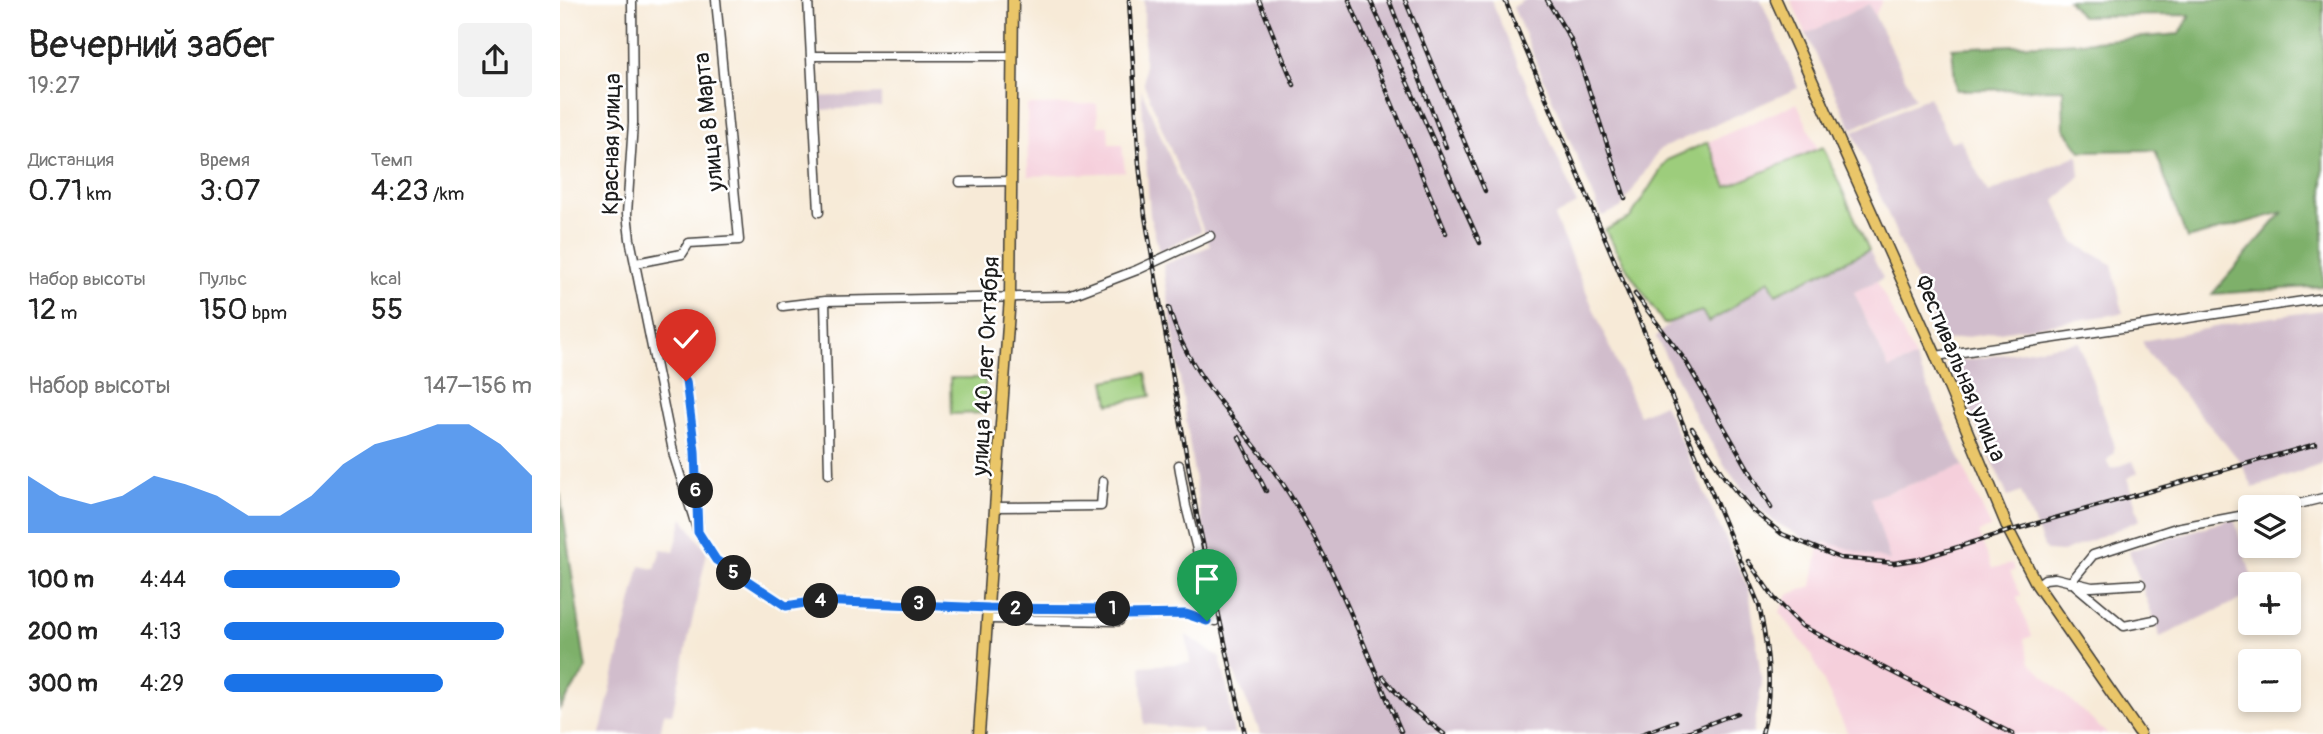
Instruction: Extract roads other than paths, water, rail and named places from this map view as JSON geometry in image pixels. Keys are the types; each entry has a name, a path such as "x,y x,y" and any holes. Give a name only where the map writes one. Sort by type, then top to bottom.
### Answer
{"main road":[{"name":"улица 40 лет Октября","path":"979,734 1010,297 1013,0"},
{"name":"Фестивальная улица","path":"1776,0 1936,356 2003,519 2037,585 2140,734"}],"street":[{"name":"Красная улица","path":"632,0 633,124 626,214 674,456 698,532 716,560 786,606 818,601 988,614"},
{"name":"улица 8 Марта","path":"636,263 682,254 689,243 739,240 716,0"},
{"path":"808,0 819,212"},
{"path":"812,56 1012,56"},
{"path":"960,182 1011,181"},
{"path":"783,306 825,300 1069,296 1137,270 1210,236"},
{"path":"1936,356 2323,298"},
{"path":"825,300 829,474"},
{"path":"686,381 695,451 698,532"},
{"path":"988,614 1119,621 1124,615 1186,614 1215,621 1186,506 1179,465"},
{"path":"996,507 1101,506 1103,481"},
{"path":"2301,504 2323,498"},
{"path":"2071,583 2093,555 2176,528 2238,516"},
{"path":"2037,585 2045,579 2054,578 2092,587 2141,584"},
{"path":"2071,583 2124,626 2154,620"}],"railway":[{"path":"1129,0 1139,164 1145,216 1197,516 1245,734"},
{"path":"1259,0 1294,85"},
{"path":"1349,0 1446,233"},
{"path":"1370,0 1480,243"},
{"path":"1389,0 1446,147"},
{"path":"1405,0 1485,191"},
{"path":"1505,0 1759,605 1769,685 1762,734"},
{"path":"1547,0 1570,38 1580,63 1625,198"},
{"path":"1635,294 1685,360 1771,508"},
{"path":"1169,308 1178,334 1206,383 1275,472 1307,523 1350,611 1401,731"},
{"path":"1692,428 1725,478 1752,510 1782,534 1840,558 1894,563 1920,559 2316,444"},
{"path":"1239,437 1266,491"},
{"path":"1748,561 1774,598 1802,626 2013,734"},
{"path":"1383,677 1408,706 1444,734"},
{"path":"1682,734 1737,713"},
{"path":"1642,734 1676,721"}]}
